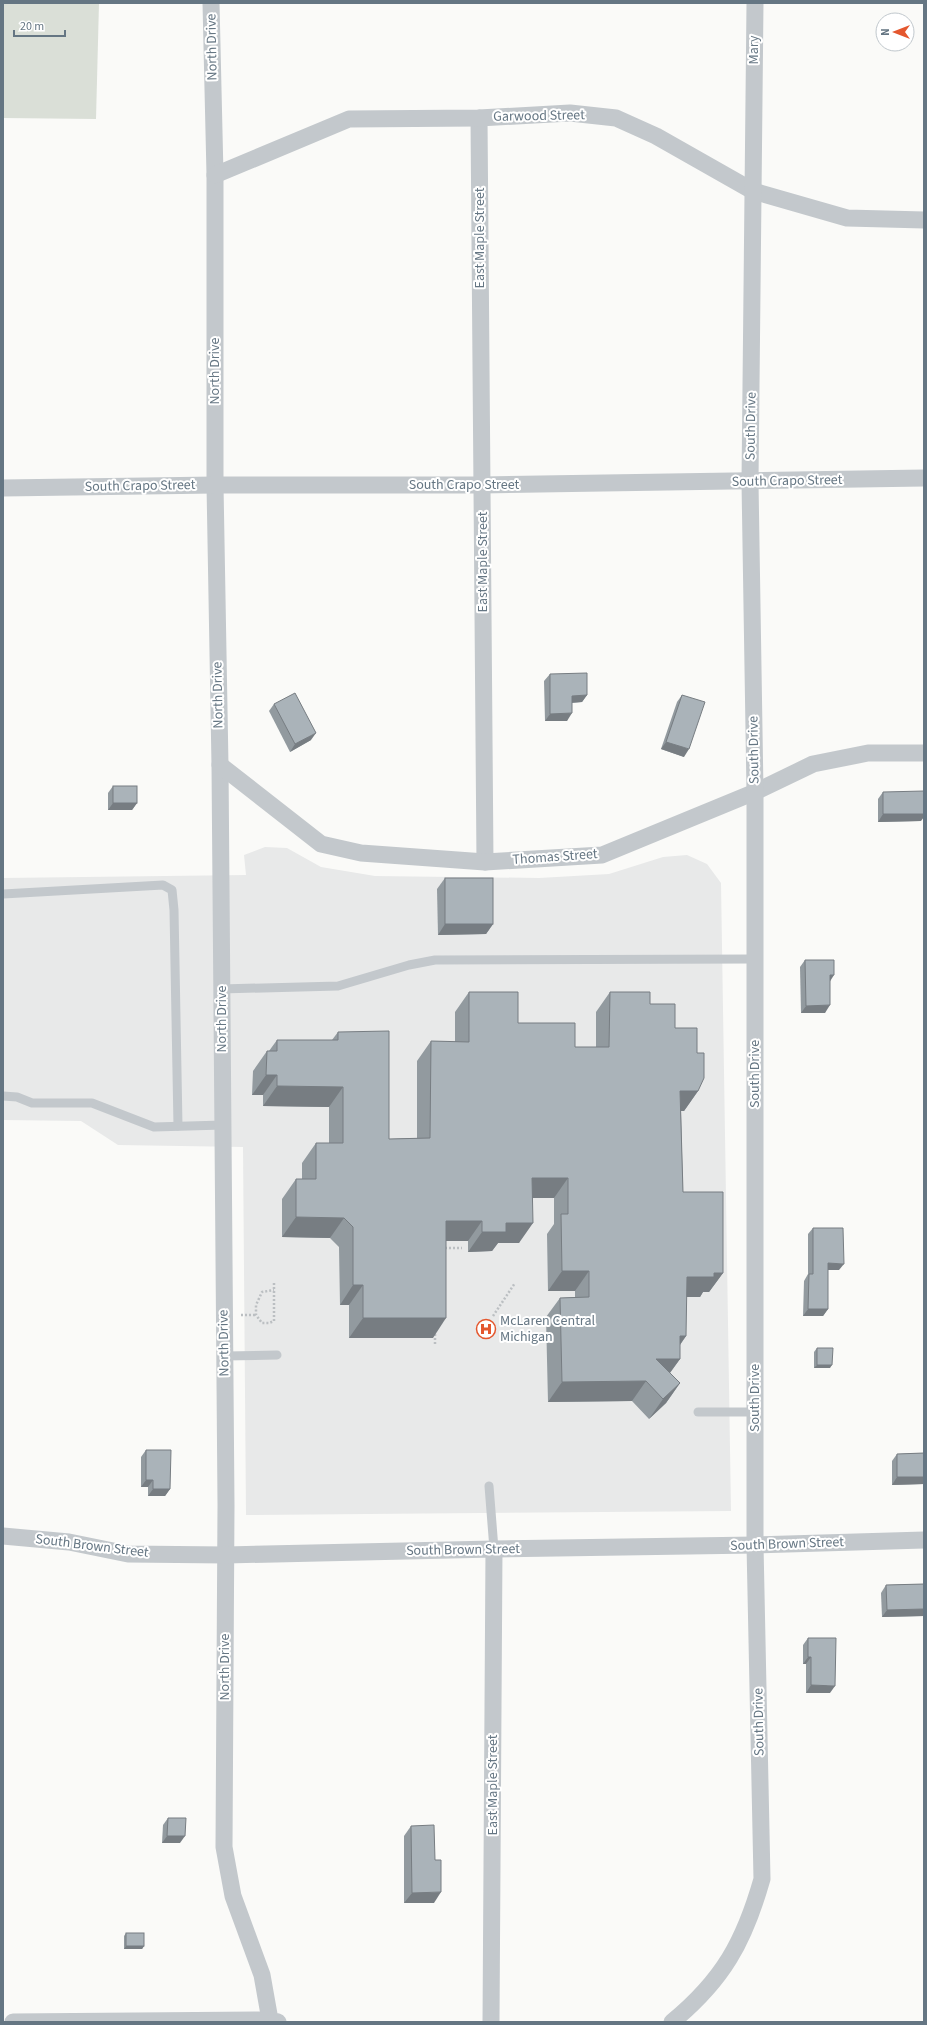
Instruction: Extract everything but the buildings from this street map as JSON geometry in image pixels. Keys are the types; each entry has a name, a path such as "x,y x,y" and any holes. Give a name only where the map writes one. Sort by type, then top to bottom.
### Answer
{"street":[{"name":"North Drive","path":"211,3 215,175 215,485 220,765 226,1555 224,1847 233,1896 262,1975 274,2021"},
{"name":"Mary","path":"754,97 755,3"},
{"name":"South Drive","path":"672,2022 704,1994 732,1957 752,1915 762,1879 755,1545 755,792 750,482 754,97"},
{"name":"Garwood Street","path":"215,175 349,119 478,118 570,113 616,118 656,136 753,191 847,218 924,220"},
{"name":"East Maple Street","path":"478,118 485,862"},
{"name":"South Crapo Street","path":"3,488 215,485 482,485 750,482 924,478"},
{"name":"Thomas Street","path":"220,765 321,844 361,853 485,862 602,855 755,792 813,764 868,753 924,753"},
{"name":"South Brown Street","path":"3,1536 69,1542 128,1554 226,1555 755,1545 924,1540"},
{"name":"East Maple Street","path":"491,2022 494,1549"},
{"path":"14,2022 274,2021"}],"lane":[{"path":"3,894 163,885 172,890 174,910 178,1126"},
{"path":"221,989 338,986 409,965 435,960 755,959"},
{"path":"3,1096 17,1097 32,1103 92,1103 154,1127 222,1125"},
{"path":"224,1356 277,1355"},
{"path":"698,1412 755,1412"},
{"path":"489,1486 494,1549"}],"path":[{"path":"442,1248 462,1248"},
{"path":"274,1283 274,1290 274,1320 269,1323 262,1323 256,1315 256,1305 262,1292 274,1290"},
{"path":"493,1316 515,1283"},
{"path":"241,1315 256,1315"},
{"path":"435,1328 435,1344"}],"shaded area":[{"path":"3,3 99,3 96,119 3,118"},
{"name":"McLaren Central Michigan","path":"265,847 287,848 321,867 375,876 539,878 609,874 663,857 687,855 707,864 721,883 731,1511 246,1515 243,1147 118,1145 81,1121 3,1120 3,878 246,875 244,855"}],"place":[{"name":"McLaren Central Michigan","path":"486,1329"}]}
